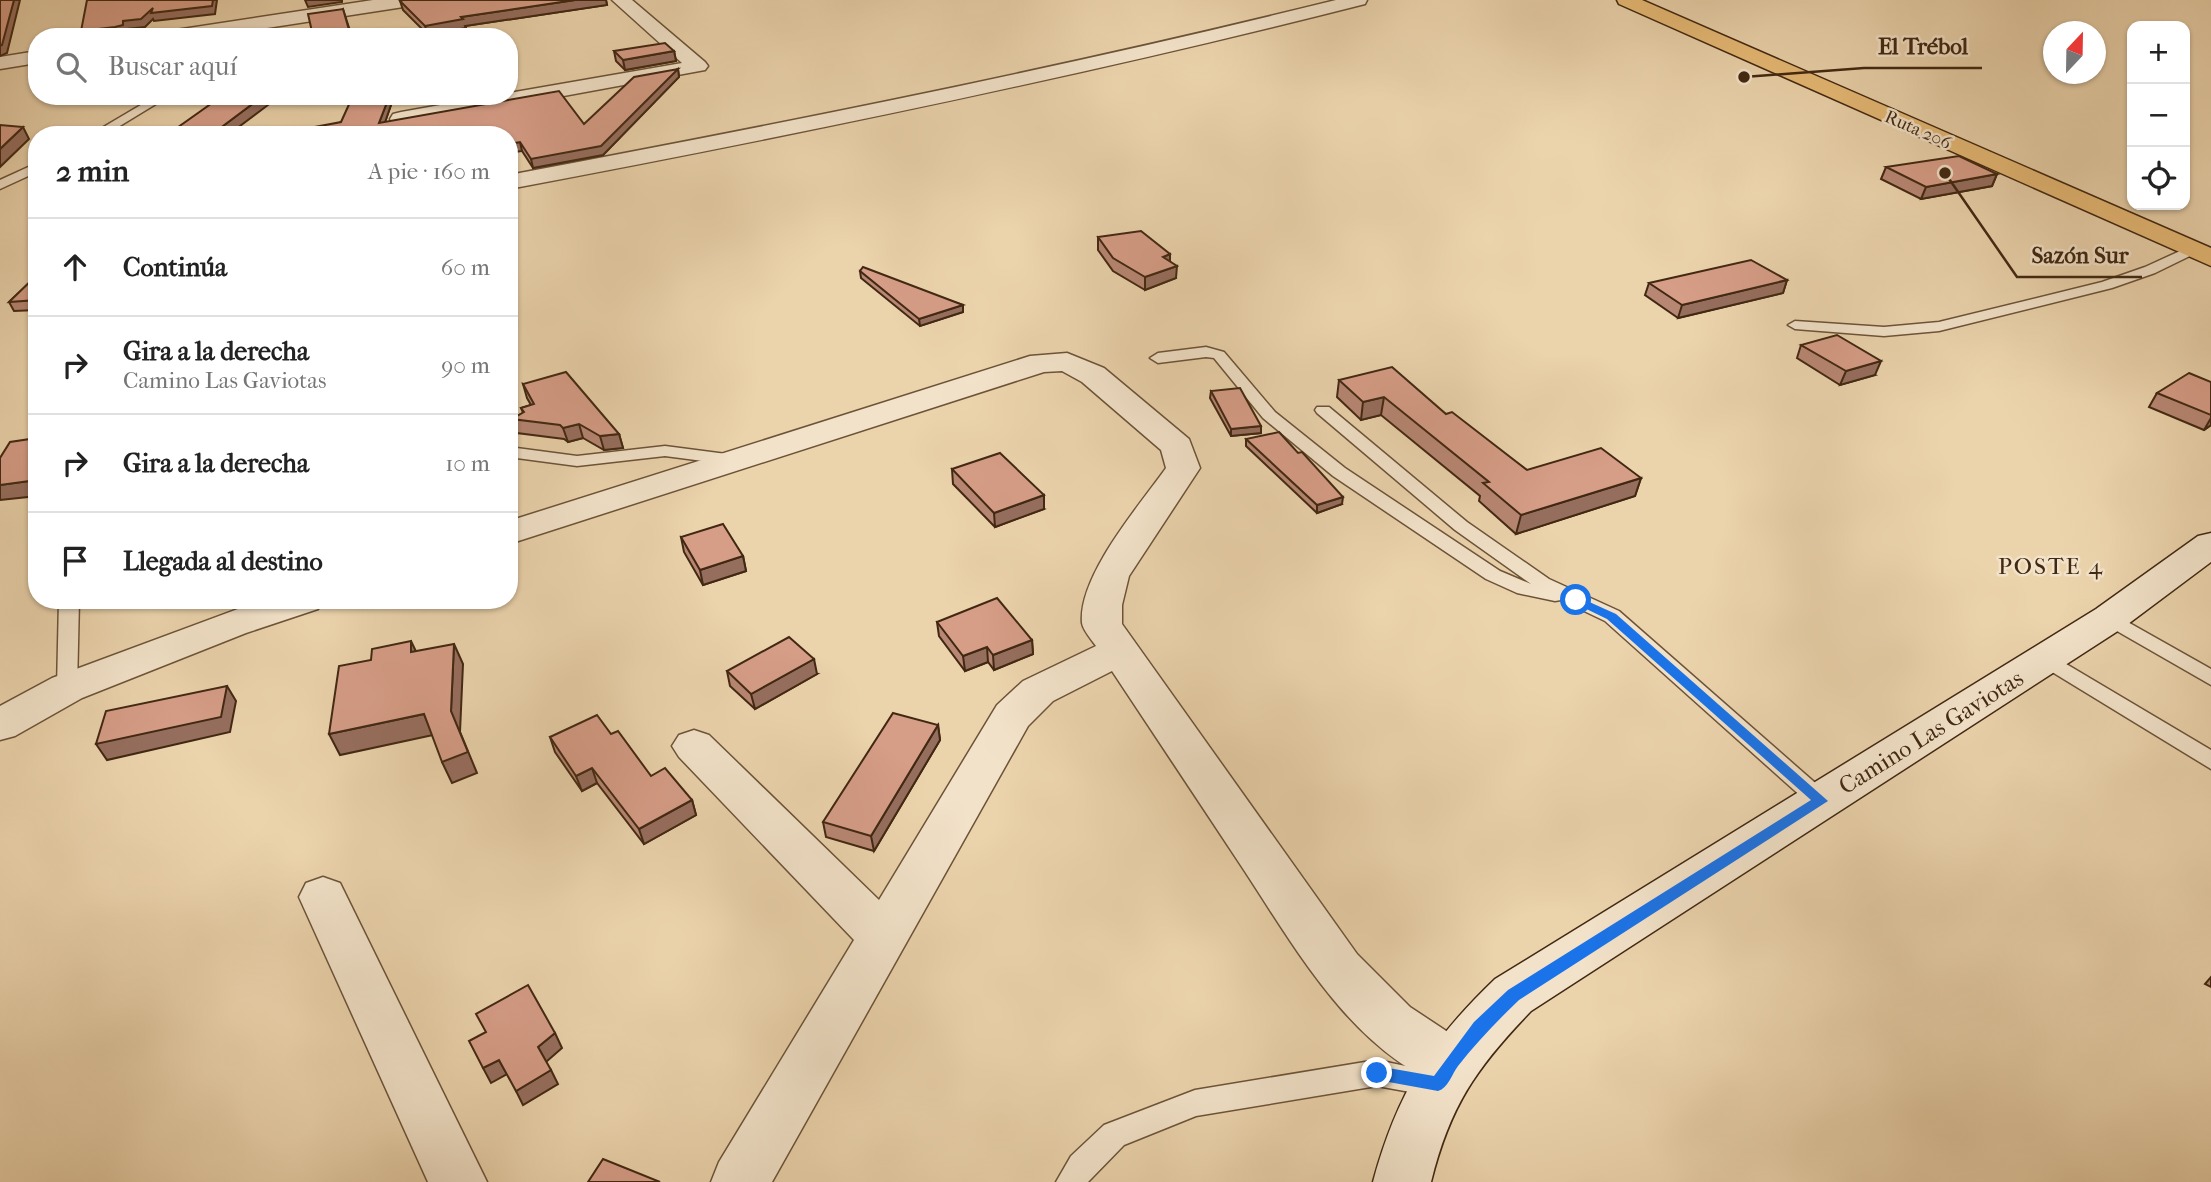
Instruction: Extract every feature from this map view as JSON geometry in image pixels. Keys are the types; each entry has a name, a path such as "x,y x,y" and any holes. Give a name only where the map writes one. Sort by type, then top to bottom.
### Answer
{"highway":[{"name":"Ruta 206","path":"1626,0 2201,254"}],"street":[{"path":"266,22 267,0"},
{"path":"237,28 410,0"},
{"path":"518,98 698,66 621,0"},
{"path":"518,181 956,96 1204,40 1358,0"},
{"path":"0,63 28,58"},
{"path":"401,119 479,105"},
{"path":"518,530 1041,363 1067,362 1093,374 1177,446 1183,468 1110,576 1103,605 1102,625 1339,970 1444,1074"},
{"name":"Camino Las Gaviotas","path":"1402,1182 1424,1108 1444,1074 1479,1027 1513,995 2110,618 2211,544"},
{"path":"0,724 67,688 277,609"},
{"path":"740,1182 1012,716 1038,691 1119,651"},
{"path":"694,746 883,936"},
{"path":"323,897 458,1182"}],"lane":[{"path":"112,126 148,105"},
{"path":"0,185 28,171"},
{"path":"1795,325 1846,330 1913,330 1965,321 2116,283 2201,254"},
{"path":"1158,358 1206,352 1219,355 1269,415 1339,472 1409,522 1493,575 1524,589 1576,600"},
{"path":"1323,410 1461,526 1542,583 1612,617 1821,801"},
{"path":"518,453 577,461 665,451 734,460"},
{"path":"67,688 69,609"},
{"path":"2110,618 2211,678"},
{"path":"2046,659 2211,761"},
{"path":"1071,1182 1081,1166 1114,1135 1195,1103 1377,1073 1444,1074"}],"building":[{"path":"0,0 14,0 0,46"},
{"path":"87,0 213,0 212,6 151,13 153,8 141,19 123,21 123,25 115,27 82,28"},
{"path":"575,0 461,17 463,19 425,26 400,1"},
{"path":"343,9 348,28 311,28 308,14"},
{"path":"665,43 674,51 623,60 614,51"},
{"path":"678,69 601,146 531,159 518,142 518,126 320,126 341,122 349,105 386,105 379,123 480,105 518,105 518,98 559,91 584,124 634,77"},
{"path":"209,105 251,105 223,126 180,126"},
{"path":"0,125 23,127 0,149"},
{"path":"1959,156 1997,174 1926,187 1886,167"},
{"path":"1141,231 1170,254 1163,257 1177,266 1145,277 1113,258 1098,237"},
{"path":"1751,260 1787,280 1682,305 1649,283"},
{"path":"863,267 963,305 919,319 860,271"},
{"path":"28,284 28,301 9,302"},
{"path":"1837,335 1881,361 1846,371 1801,345"},
{"path":"1392,367 1446,414 1452,412 1527,470 1601,448 1641,478 1521,515 1483,483 1489,482 1384,397 1363,402 1339,380"},
{"path":"566,372 619,434 600,436 579,424 563,428 560,425 518,420 518,416 524,412 521,408 534,404 523,384"},
{"path":"2189,373 2211,382 2211,415 2157,393"},
{"path":"1240,388 1261,426 1231,429 1211,391"},
{"path":"1279,432 1298,453 1302,452 1343,497 1317,505 1246,439"},
{"path":"28,439 28,481 0,485 0,458 10,442"},
{"path":"1000,453 1044,495 994,513 952,469"},
{"path":"723,524 743,556 700,570 681,537"},
{"path":"997,598 1032,640 993,655 987,647 963,656 937,622"},
{"path":"789,637 814,659 751,694 727,671"},
{"path":"411,641 411,652 454,644 451,711 468,752 442,762 424,714 329,734 339,666 371,660 372,649"},
{"path":"227,686 221,717 96,744 106,711"},
{"path":"893,713 938,725 871,836 823,822"},
{"path":"597,715 611,734 618,731 651,776 665,768 692,800 639,829 592,768 576,776 550,737"},
{"path":"528,985 555,1033 538,1047 551,1070 516,1091 499,1060 483,1068 469,1041 486,1032 476,1014"},
{"path":"603,1159 660,1182 588,1182"}],"place":[{"name":"El Trébol","path":"1744,77"},
{"name":"Sazón Sur","path":"1945,173"}],"district":[{"name":"POSTE 4","path":"2051,566"}],"route":[{"path":"1377,1073 1438,1084 1479,1027 1513,995 1821,801 1612,617 1576,600"}]}
